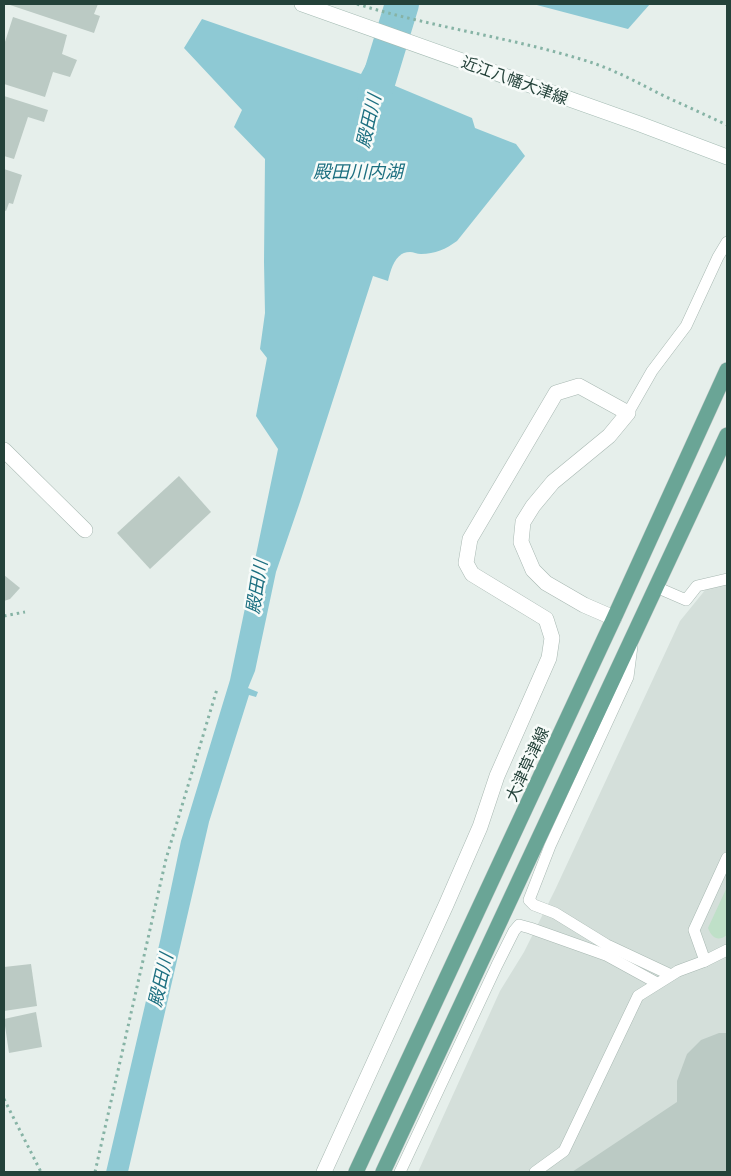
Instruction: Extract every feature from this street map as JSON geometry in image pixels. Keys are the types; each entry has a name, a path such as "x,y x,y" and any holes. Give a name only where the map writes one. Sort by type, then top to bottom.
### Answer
{"main road":[{"name":"大津草津線","path":"356,1172 614,618 727,370"},
{"path":"383,1172 727,435"}],"street":[{"name":"近江八幡大津線","path":"302,4 727,157"},
{"path":"324,1172 454,888 480,827 497,776 549,658 552,638 546,620 472,574 466,563 470,539 556,394 579,386 628,413 609,436 553,482 533,506 523,522 521,542 533,570 546,583 584,606 614,618"},
{"path":"4,450 85,530"}],"lane":[{"path":"628,413 652,371 686,326 718,257 727,242"},
{"path":"656,587 686,600 698,586 727,579"},
{"path":"633,635 628,677 550,846 530,900 534,905 555,913 607,945 671,975"},
{"path":"705,961 694,930 727,858"},
{"path":"400,1172 497,965 519,925 606,955 657,983"},
{"path":"535,1172 564,1151 638,996 671,975 727,950"}],"path":[{"path":"357,4 593,63 628,77 727,125"},
{"path":"4,616 25,612"},
{"path":"95,1172 166,859 217,689"},
{"path":"4,1100 41,1172"}],"shaded area":[{"path":"727,584 727,1172 418,1172 500,991 524,952 555,890 680,621 706,589"}],"green space":[{"path":"727,887 727,935 716,938 708,928"}],"water":[{"path":"533,4 650,4 628,29"},
{"name":"殿田川内湖","path":"202,19 361,74 375,48 397,56 393,85 472,118 475,128 516,144 525,156 457,241 436,252 421,254 410,252 401,255 394,262 388,281 373,276 276,572 255,671 248,688 258,692 256,697 249,695 209,822 128,1172 106,1172 160,941 181,841 230,680 278,449 256,416 267,358 260,349 265,313 265,159 234,127 242,110 184,48"}],"building":[{"path":"7,4 98,4 94,14 100,16 94,33"},
{"path":"13,17 67,35 62,54 77,60 70,77 53,72 45,97 4,84 4,45"},
{"path":"4,96 48,110 44,122 28,117 14,159 4,156"},
{"path":"4,169 22,175 13,204 9,203 6,211 4,210"},
{"path":"179,476 211,512 150,569 117,533"},
{"path":"4,575 20,588 10,599 4,601"},
{"path":"31,964 37,1006 4,1011 4,967"},
{"path":"36,1012 42,1047 9,1053 4,1019"},
{"path":"719,1033 727,1033 727,1172 572,1172 677,1102 677,1081 687,1054 701,1040"}],"waterway":[{"name":"殿田川","path":"374,96 402,4"}]}
